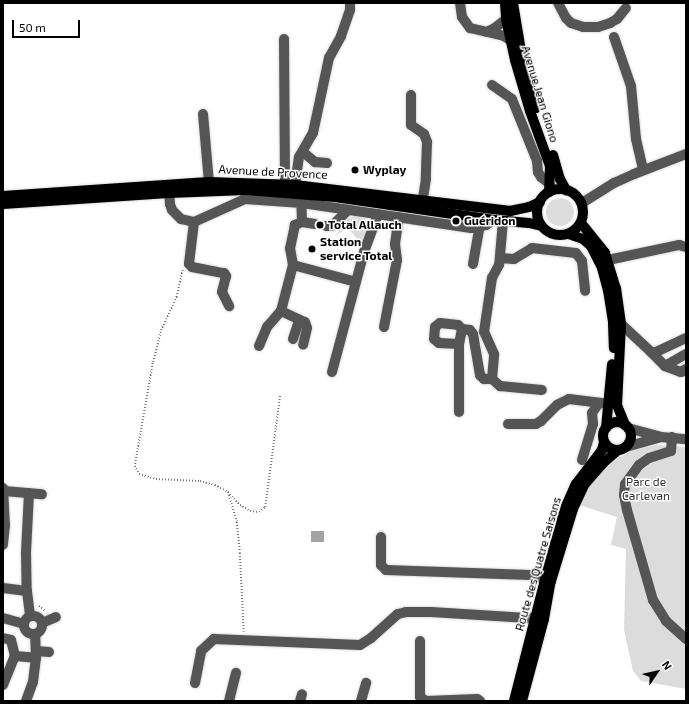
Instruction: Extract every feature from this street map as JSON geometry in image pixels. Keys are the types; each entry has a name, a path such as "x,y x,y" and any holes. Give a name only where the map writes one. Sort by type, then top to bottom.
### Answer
{"main road":[{"name":"Avenue Jean Giono","path":"505,3 510,40 530,111 550,166 550,188"},
{"name":"Avenue Jean Giono","path":"513,3 522,58 536,108 560,179 566,190"},
{"name":"Avenue de Provence","path":"3,204 169,188 209,182 288,187 422,205 499,221 529,223 542,226"},
{"name":"Avenue de Provence","path":"3,196 169,188 246,190 288,187 302,198 510,211 529,207 540,202"},
{"path":"569,234 581,223 583,210 582,204 578,198 566,190 550,188 540,202 538,214 542,226 554,234 569,234 583,239 591,246 602,268 608,290 613,323 614,346 604,404 606,428 603,435 604,442 609,448 622,449 631,440 627,426 617,405 621,324 616,288 605,253 581,223"},
{"path":"606,428 617,422 627,426"},
{"name":"Route des Quatre Saisons","path":"522,701 548,580 571,494 576,484 602,450 604,442"},
{"name":"Route des Quatre Saisons","path":"548,580 578,497 595,472 622,449"},
{"name":"Route des Quatre Saisons","path":"514,701 540,618"}],"street":[{"path":"288,187 299,157 313,134 329,58 341,36 350,10 350,3"},
{"path":"460,3 462,18 470,28 504,36 510,40"},
{"path":"558,3 566,18 571,23 583,26 598,27 610,23 617,19 626,8"},
{"path":"487,32 495,28 506,19"},
{"path":"614,37 631,86 636,139 643,170"},
{"path":"284,39 288,187"},
{"path":"492,85 512,99 537,161 540,177 550,188"},
{"path":"411,96 411,125 424,134 427,142 426,179 422,205"},
{"path":"203,114 209,182"},
{"path":"303,152 315,162 327,163"},
{"path":"582,204 614,183 643,170 686,154"},
{"path":"169,188 170,204 176,216 181,220 194,222 245,199 302,198 302,222"},
{"name":"Avenue de Provence","path":"302,198 348,210 471,228 499,221"},
{"path":"326,226 332,226 348,210"},
{"path":"332,372 364,252 378,214"},
{"path":"384,327 397,260 395,244 399,217"},
{"path":"492,379 494,354 484,332 492,278 499,265 500,258 499,221"},
{"path":"194,222 189,264 192,267 224,273 226,276 222,292 229,306"},
{"path":"259,346 267,326 281,311 293,265 290,248 296,225 302,222 315,224"},
{"path":"473,264 480,226"},
{"path":"608,260 679,245 686,247"},
{"path":"500,258 514,259 532,248 576,253 582,261 585,291"},
{"path":"293,265 356,282"},
{"path":"281,311 304,322 307,328 303,345"},
{"path":"293,338 299,320"},
{"path":"459,344 439,343 434,339 435,327 440,323 458,325 462,329 470,330 473,334 480,375 484,379 492,379 500,386 542,390"},
{"path":"621,324 665,366 681,372 686,369"},
{"path":"459,412 459,344 462,329"},
{"path":"650,352 656,352 686,338"},
{"path":"665,366 686,354"},
{"path":"508,424 536,424 557,405 569,399 604,404"},
{"path":"582,460 593,424 592,413 604,404"},
{"path":"627,426 661,437"},
{"path":"622,449 661,437 686,439"},
{"path":"672,437 671,451 649,458 638,465 625,484 624,495 653,600 666,622 686,639"},
{"path":"3,545 5,526 4,490 42,494"},
{"path":"29,493 26,552 28,633 35,634 41,630 42,622"},
{"path":"381,537 381,565 386,570 530,575 548,580"},
{"path":"3,588 27,591"},
{"path":"194,683 201,651 214,639 360,644 371,638 394,617 406,612 540,618"},
{"path":"3,618 27,620 37,617 42,622"},
{"path":"42,622 56,617"},
{"path":"26,701 33,682 36,655 35,634"},
{"path":"3,638 11,640 15,656 3,685"},
{"path":"420,641 420,697 426,701 480,701"},
{"path":"15,656 36,655 49,652"},
{"path":"229,701 236,673"},
{"path":"361,701 366,683"}],"path":[{"path":"183,266 177,297 161,332 153,363 135,466 139,474 156,479 200,481 215,485 228,492 250,511 259,512 265,507 280,396"},
{"path":"228,492 234,509 240,553 245,640"}],"green space":[{"path":"560,198 570,202 574,212 570,222 560,226 550,222 546,212 550,202"},
{"path":"355,216 364,218 369,222 361,249 359,248 361,244 348,228 335,236 348,218"},
{"name":"Parc de Carlevan","path":"655,445 686,447 686,689 641,681 633,671 624,630 626,549 611,545 617,517 579,505 586,490 609,463 632,451"}],"shaded area":[{"path":"311,531 324,531 324,542 311,542"}],"place":[{"name":"Wyplay","path":"355,170"},
{"name":"Guéridon","path":"456,221"},
{"name":"Total Allauch","path":"320,225"},
{"name":"Station service Total","path":"312,249"}]}
